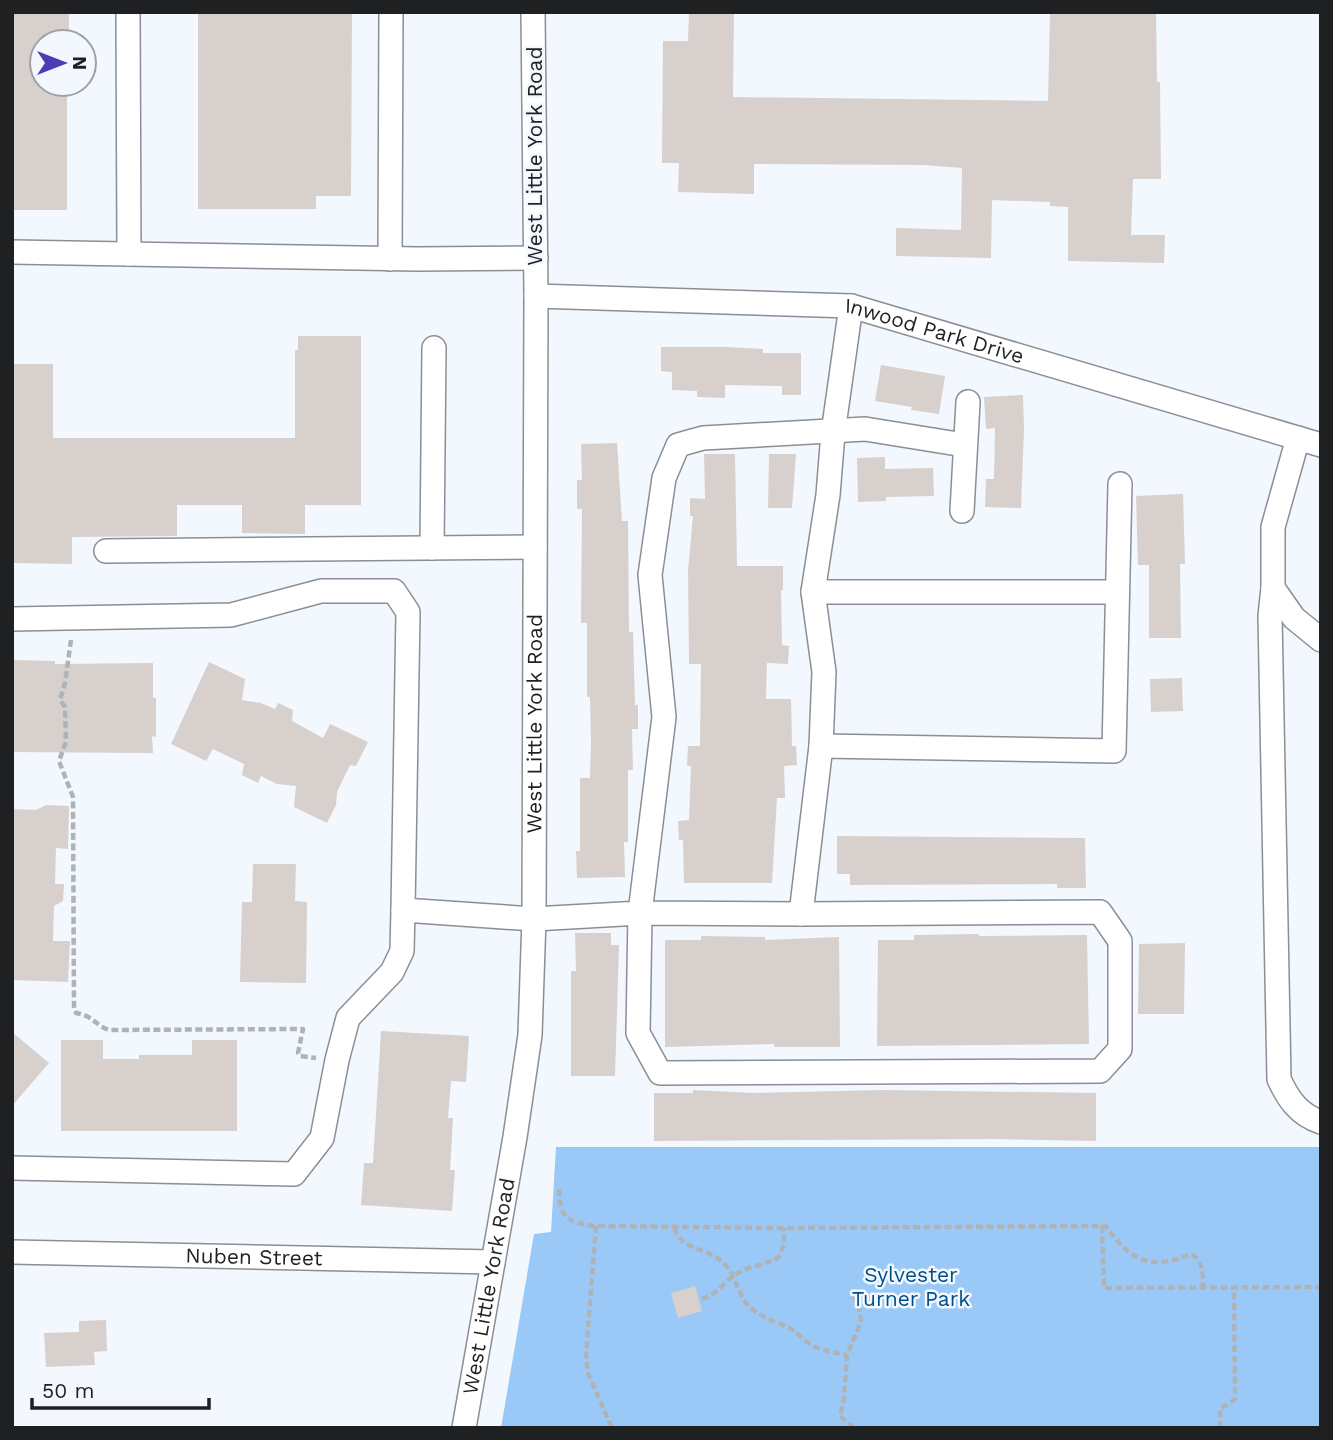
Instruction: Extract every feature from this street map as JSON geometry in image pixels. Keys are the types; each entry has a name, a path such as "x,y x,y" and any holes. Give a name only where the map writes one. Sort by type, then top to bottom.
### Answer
{"street":[{"path":"128,12 129,254"},
{"path":"390,259 391,12"},
{"name":"West Little York Road","path":"464,1428 530,1035 534,919 536,296 533,12"},
{"path":"12,252 390,259 536,258"},
{"name":"Inwood Park Drive","path":"536,296 851,306 1321,445"},
{"path":"801,914 821,746 824,672 813,592 851,306"},
{"path":"432,548 434,348"},
{"path":"962,511 968,402"},
{"path":"404,910 534,919 640,913 1100,912 1120,941 1120,1049 1100,1071 660,1073 638,1033 640,913 664,717 650,575 664,478 678,445 703,439 865,429 964,445"},
{"path":"1298,439 1273,527 1270,616 1279,1079 1297,1109 1321,1122"},
{"path":"821,746 1114,751 1120,484"},
{"path":"106,551 535,547"},
{"path":"1273,588 1293,618 1321,640"},
{"path":"12,619 231,615 321,592 394,592 408,612 402,951 392,972 348,1018 322,1138 294,1174 12,1168"},
{"path":"813,592 1116,592"},
{"name":"Nuben Street","path":"12,1252 493,1262"}],"path":[{"path":"72,618 70,656 60,701 65,707 66,742 59,761 73,797 76,1013 89,1015 109,1030 303,1028 299,1056 337,1060"},
{"path":"559,1189 559,1207 563,1213 578,1224 596,1226 1106,1226 1120,1247 1147,1262 1176,1261 1191,1254 1197,1257 1201,1263 1203,1288"},
{"path":"596,1226 586,1354 588,1373 612,1428"},
{"path":"1102,1226 1104,1289 1321,1287"},
{"path":"674,1228 676,1234 690,1248 723,1262 737,1289 752,1309 794,1331 810,1344 823,1350 847,1354"},
{"path":"702,1299 715,1295 732,1277 779,1257 784,1244 784,1228"},
{"path":"1220,1428 1220,1409 1235,1399 1234,1288"},
{"path":"853,1296 858,1303 861,1322 847,1354 840,1416 855,1428"}],"green space":[{"name":"Sylvester Turner Park","path":"556,1147 1321,1147 1321,1428 501,1428 534,1234 551,1232"}],"building":[{"path":"12,12 69,12 69,28 28,28 28,98 67,98 67,210 12,210"},
{"path":"198,12 352,12 351,196 316,196 316,209 198,209"},
{"path":"689,12 734,12 733,97 1048,101 1050,12 1156,12 1161,179 1133,179 1131,235 1165,235 1164,263 1068,261 1068,207 1050,206 1050,202 992,200 991,258 896,256 896,228 961,230 962,168 923,165 754,164 754,194 678,192 679,163 662,163 663,41 688,41"},
{"path":"298,336 361,336 361,505 305,505 305,534 242,533 242,505 177,505 177,536 72,537 72,564 12,563 12,364 53,364 53,438 295,438 295,350 298,350"},
{"path":"661,347 726,347 763,349 763,353 801,353 801,395 782,395 782,386 725,385 725,398 697,397 697,391 672,390 672,372 661,371"},
{"path":"881,365 945,376 939,414 875,401"},
{"path":"1023,395 1021,508 985,507 986,479 994,479 995,428 986,429 984,397"},
{"path":"617,443 622,521 628,521 629,632 633,632 635,705 638,705 638,729 632,729 633,770 628,770 625,877 577,878 576,851 580,851 580,778 590,778 591,742 590,697 587,697 587,623 581,623 582,509 577,509 577,480 582,480 581,444"},
{"path":"704,454 735,454 737,566 783,566 782,645 789,646 788,664 767,663 766,699 791,699 792,746 796,746 797,765 784,766 785,798 777,798 772,883 684,883 683,840 679,840 678,821 689,820 691,766 687,766 688,746 700,746 701,664 689,664 688,571 693,516 690,516 690,498 705,499"},
{"path":"769,454 796,454 792,508 768,508"},
{"path":"885,457 885,469 933,468 934,496 886,497 886,501 858,502 857,458"},
{"path":"1183,494 1185,564 1180,564 1181,638 1149,638 1149,565 1138,565 1136,496"},
{"path":"12,660 55,661 55,664 153,663 156,737 152,736 153,753 12,752"},
{"path":"209,662 245,679 242,700 261,703 275,709 278,703 293,710 292,721 323,738 330,724 368,742 356,766 350,765 337,792 336,805 327,823 294,807 296,786 277,784 261,776 258,783 242,775 244,764 213,749 206,761 171,744"},
{"path":"1182,678 1183,711 1151,712 1150,679"},
{"path":"46,805 69,806 68,849 56,848 55,884 64,884 63,901 54,906 53,941 70,941 68,982 12,980 12,809 36,810"},
{"path":"837,836 1085,838 1086,888 1057,888 1057,884 850,885 850,874 837,874"},
{"path":"253,864 296,864 295,901 307,902 306,983 240,982 242,902 252,902"},
{"path":"575,933 611,933 611,945 619,945 615,1076 571,1076 571,971 576,971"},
{"path":"914,935 1087,935 1089,1044 877,1046 878,940 914,940"},
{"path":"701,936 765,937 765,940 839,937 840,1047 774,1047 774,1044 665,1047 665,940 701,940"},
{"path":"1185,943 1184,1014 1138,1014 1139,944"},
{"path":"381,1031 469,1036 466,1082 451,1081 448,1118 453,1118 450,1170 455,1170 452,1211 361,1205 364,1163 373,1163"},
{"path":"12,1032 49,1063 12,1106"},
{"path":"61,1040 103,1040 103,1059 139,1059 139,1055 192,1055 192,1040 237,1040 237,1131 61,1131"},
{"path":"693,1090 754,1093 883,1090 1096,1093 1096,1141 654,1141 654,1093 693,1093"},
{"path":"695,1286 702,1311 678,1318 671,1293"},
{"path":"106,1320 107,1351 94,1352 95,1365 46,1367 44,1333 79,1332 79,1321"}]}
